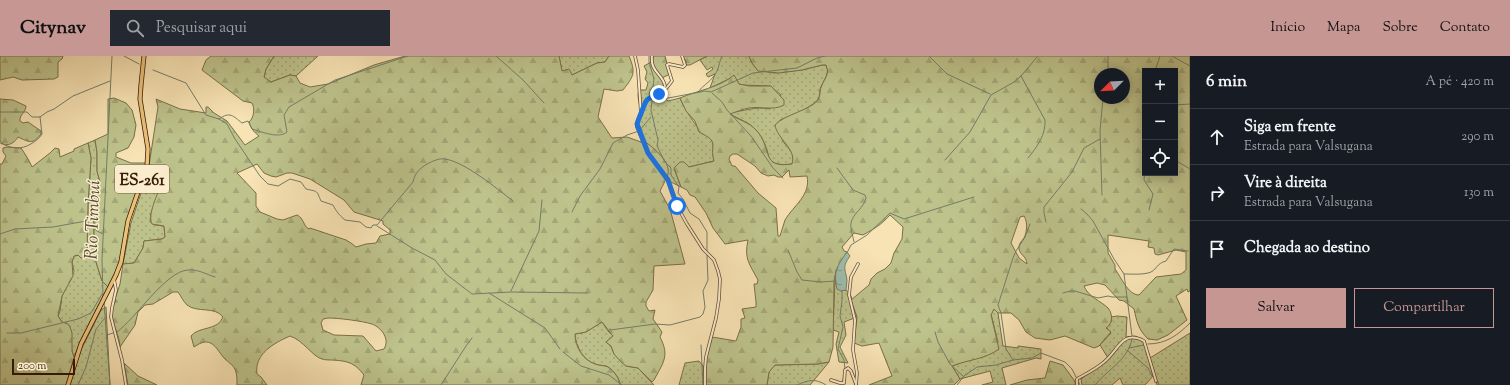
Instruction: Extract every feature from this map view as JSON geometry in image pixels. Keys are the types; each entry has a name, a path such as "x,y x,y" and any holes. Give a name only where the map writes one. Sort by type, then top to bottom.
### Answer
{"main road":[{"name":"ES-261","path":"68,385 77,354 121,262 128,220 147,166 148,149 140,99 140,85 144,56"}],"street":[{"path":"635,56 638,70 641,115"},
{"path":"652,56 653,67 665,83 663,91"},
{"path":"682,56 683,67 669,64 667,65 672,82 663,91 647,100 644,104 637,124 644,145 668,180 677,206 703,249 714,260 718,271 720,279 719,299 716,318 706,357 705,385"},
{"path":"831,380 843,383 845,381 845,370 848,368 851,371 856,385 857,373 853,350 855,320 849,295 852,277 858,264"},
{"path":"114,279 116,290 112,308 112,317 126,385"},
{"path":"1077,385 1077,379 1104,362 1123,340 1131,338 1144,341 1156,381"}],"green space":[{"path":"0,56 63,56 58,62 58,77 54,79 22,80 13,77 0,80"},
{"path":"211,56 274,56 266,69 264,77 271,82 290,75 296,76 300,83 310,87 328,84 374,65 405,56 559,56 562,71 569,69 572,75 597,63 605,62 609,56 629,56 633,67 632,78 623,90 617,91 604,89 598,117 612,138 627,137 641,142 642,140 660,154 666,164 668,174 660,191 670,209 685,264 654,266 653,290 646,302 646,306 649,311 655,310 653,319 662,332 660,337 665,349 665,354 654,380 652,382 638,368 626,366 621,362 614,354 611,346 606,342 613,336 602,322 586,332 575,334 576,344 583,356 591,362 608,367 612,370 618,377 620,385 361,385 364,375 357,367 346,362 324,360 319,358 299,341 290,336 266,350 259,361 257,374 267,385 237,385 235,370 231,364 209,342 205,342 194,347 191,336 194,333 213,327 221,321 223,317 211,310 196,309 187,305 178,292 173,292 153,304 145,305 138,312 135,325 120,347 112,318 112,312 120,284 123,264 134,263 143,248 144,241 162,239 165,237 164,226 152,224 151,220 152,210 161,184 155,174 148,172 158,107 156,99 180,109 206,113 206,107 208,107 214,113 227,121 245,145 259,136 253,130 249,122 254,113 252,103 243,101 202,70 206,60","holes":["257,164 264,173 271,176 276,177 287,173 292,173 310,179 344,200 354,212 383,221 383,224 390,230 390,234 380,236 376,243 356,247 346,240 310,228 309,229 297,215 283,220 260,212 256,206 256,193 237,173","328,318 357,321 376,326 384,334 386,341 384,349 376,351 363,336 334,335 323,330 321,323 323,319"]},
{"path":"274,56 318,56 296,76 290,75 271,82 264,78 266,69"},
{"path":"559,56 609,56 605,62 597,63 572,75 562,71"},
{"path":"653,56 665,56 670,74 662,78 656,70"},
{"path":"682,56 707,56 690,65 686,65 686,61"},
{"path":"707,56 749,56 752,63 758,70 774,73 802,70 826,65 826,78 820,88 819,97 817,100 802,111 780,120 780,134 782,140 793,155 792,164 774,163 769,160 765,145 757,131 749,124 729,113 755,108 770,109 781,95 770,86 743,85 731,78 710,88 715,74 708,77 706,74 713,69 712,67 707,70 700,60"},
{"path":"749,56 1190,56 1190,291 1188,292 1187,289 1176,296 1187,320 1168,335 1157,340 1148,339 1140,329 1134,309 1124,301 1119,300 1105,285 1097,283 1084,286 1088,293 1110,310 1111,321 1106,328 1111,332 1099,346 1094,348 1065,336 1050,340 1035,338 1026,332 1019,320 1011,313 998,313 994,309 991,315 999,349 988,355 952,366 960,379 954,385 869,385 892,376 879,343 862,346 854,343 857,317 851,300 869,285 871,279 877,273 885,269 891,263 894,253 902,239 903,227 890,215 880,224 863,235 854,233 842,247 844,251 847,252 836,270 834,281 833,347 829,362 818,364 775,365 769,372 767,385 705,385 704,367 712,337 736,341 741,327 741,319 745,318 742,309 756,307 754,284 757,284 758,280 747,257 748,240 725,244 713,228 706,213 695,197 690,195 687,190 681,187 674,168 680,162 684,162 689,167 714,161 712,141 699,132 695,121 686,111 680,98 715,86 734,75 739,84 749,86 771,86 784,100 784,105 776,108 749,108 730,114 756,130 761,137 771,160 782,165 792,164 792,154 779,135 775,125 779,121 809,107 818,100 821,87 826,78 826,65 779,73 758,71","holes":["733,154 737,154 755,166 761,173 768,176 774,175 782,177 789,170 790,177 807,176 807,189 801,200 785,220 780,236 778,236 776,208 758,193 735,166 732,166 729,159","1024,216 1027,224 1024,238 1019,249 1026,259 1027,264 1019,258 1011,243 1020,217","1108,235 1149,241 1148,247 1154,248 1155,254 1158,255 1176,250 1186,252 1186,270 1181,274 1156,277 1139,295 1131,292 1125,285 1115,269 1115,265 1108,253"]},
{"path":"653,61 664,82 663,97 668,101 680,98 694,123 705,135 710,138 713,144 714,161 689,167 686,164 675,171 681,187 669,181 664,160 643,139 637,129 636,122 640,111 638,93 639,90 646,90 648,83 645,79 647,72 644,66"},
{"path":"114,98 126,103 132,110 136,125 134,137 128,148 116,153 116,157 131,163 147,163 133,202 117,269 108,287 102,281 96,262 94,214 100,182 97,171 97,152 95,140 108,134 108,99"},
{"path":"0,99 13,100 26,106 20,121 23,123 28,122 41,131 41,134 36,140 31,142 18,137 14,142 7,145 0,141"},
{"path":"95,140 97,152 97,171 100,182 94,214 96,262 102,281 108,287 74,357 70,327 62,322 58,316 62,296 74,271 72,262 74,256 87,254 91,158 88,143"},
{"path":"88,143 91,158 87,254 85,258 81,258 78,255 74,256 72,262 73,276 62,296 58,316 62,322 68,324 72,333 72,351 74,357 66,385 0,385 0,164 2,164 6,156 3,152 3,148 21,148 32,167 55,148 59,149 60,157"},
{"path":"148,172 154,172 162,183 151,213 150,221 155,225 164,226 165,237 162,239 144,241 143,248 134,263 123,264 131,223"},
{"path":"835,279 836,285 841,291 846,290 851,296 857,317 844,322 846,335 840,347 848,363 839,362 836,344 839,332 833,330"},
{"path":"106,307 110,385 70,385 80,352 101,310"},
{"path":"994,309 998,313 1003,346 1041,349 1041,359 1036,358 1002,368 1006,385 982,385 993,382 990,371 960,379 952,366 971,359 986,356 998,342 991,314"},
{"path":"1111,317 1127,317 1126,337 1135,336 1144,340 1153,376 1145,385 1123,385 1120,378 1112,385 1082,385 1081,379 1108,358 1100,345 1099,346 1111,333 1106,327 1112,321"},
{"path":"602,322 613,336 606,342 611,346 614,354 626,366 638,368 654,385 620,385 618,377 610,368 597,365 584,356 577,344 575,334 586,332"},
{"path":"1190,333 1190,385 1157,385 1150,358"},
{"path":"699,361 704,367 705,385 679,385 685,363"},
{"path":"1050,361 1063,365 1076,385 1010,385 1027,380 1045,378"},
{"path":"829,362 810,385 767,385 769,372 774,365 818,364"},
{"path":"124,363 138,376 157,385 128,385"}],"water":[{"path":"847,252 850,256 845,265 847,280 846,290 841,291 837,289 835,278 838,265"}],"waterway":[{"name":"Rio Timbuí","path":"103,297 102,260 112,56"},
{"path":"124,56 139,64"},
{"path":"219,119 226,115 231,115 242,123 248,121 252,129 275,135 284,134 287,132 284,115 289,107 335,80 408,56"},
{"path":"496,56 523,80 544,103"},
{"path":"649,56 649,62 654,79 653,86 649,94 652,101 651,110 658,140 657,146 665,162 671,168 671,175 679,187 678,193 683,199 690,213 699,219 707,232 707,251"},
{"path":"698,92 716,74 722,56"},
{"path":"653,101 705,91 711,92 753,73 797,68 817,58 825,56"},
{"path":"929,56 947,74 990,94"},
{"path":"945,160 970,132 991,95 1014,82 1038,56"},
{"path":"1108,56 1108,68"},
{"path":"1156,68 1160,56"},
{"path":"1172,56 1190,66"},
{"path":"153,70 186,83 206,115 219,119 227,124 235,139 260,176 268,184 278,186 290,179 301,182 306,189 316,192 321,201 333,205 345,220 360,222 366,227 371,228 373,225 377,225 413,182 416,174 427,164 440,159 453,161 471,170 513,201"},
{"path":"1021,76 1045,120 1044,131 1038,145 1028,158"},
{"path":"0,112 27,112 32,117 40,117 73,96 110,81"},
{"path":"712,93 722,102 727,110 751,136 773,168 783,178"},
{"path":"1102,104 1100,131 1102,195"},
{"path":"1178,105 1190,104"},
{"path":"0,143 12,148 20,148 34,142 42,134 40,117"},
{"path":"572,212 580,196 600,169 613,143 627,135 639,131 651,117"},
{"path":"1046,222 1044,207 1072,172 1084,148 1100,139"},
{"path":"1178,162 1190,169"},
{"path":"837,168 853,190 865,195 866,198 865,202 852,219 851,230 854,242"},
{"path":"1144,176 1144,180 1153,194 1149,210"},
{"path":"847,253 851,245 867,235 890,213 904,219 974,197"},
{"path":"511,291 539,231 542,200"},
{"path":"1081,209 1093,221 1124,274 1132,336"},
{"path":"0,234 15,229 53,227 86,221 97,231 103,234"},
{"path":"1013,360 1006,349 1001,313 998,305 1013,258 1025,237 1030,224"},
{"path":"377,226 412,248 435,260 446,274 472,294 511,292 588,293"},
{"path":"1124,274 1141,274 1151,272 1160,263 1166,261 1174,249 1188,251"},
{"path":"788,250 802,280 821,282 836,281"},
{"path":"610,330 655,324 670,325 700,317 703,314 705,307 703,291 708,280 707,255"},
{"path":"117,332 161,286 179,272 195,270 215,277"},
{"path":"842,291 840,316 843,327 838,349 844,360 845,369"},
{"path":"1063,293 1075,291 1098,298 1108,296 1127,297"},
{"path":"489,293 545,328 560,349"},
{"path":"7,333 21,333 78,319 91,313 102,294"},
{"name":"Rio Timbuí","path":"104,302 110,385"},
{"path":"78,385 86,367 96,329 105,318"},
{"path":"1148,344 1166,341 1190,323"},
{"path":"935,332 938,342 950,364 963,376"},
{"path":"107,335 113,333"},
{"path":"441,385 472,338"},
{"path":"1095,385 1122,359 1130,346 1132,339"},
{"path":"701,345 703,385"},
{"path":"1129,348 1144,345"},
{"path":"1128,351 1148,368 1152,376"},
{"path":"563,352 581,366 609,375 622,385"},
{"path":"957,385 964,376 977,367 1032,358 1041,353 1065,362 1072,369 1076,377"},
{"path":"843,381 844,374"},
{"path":"797,385 812,380 826,385"},
{"path":"1078,381 1080,385"}],"route":[{"path":"659,94 645,102 637,124 648,153 668,180 677,206"}]}
